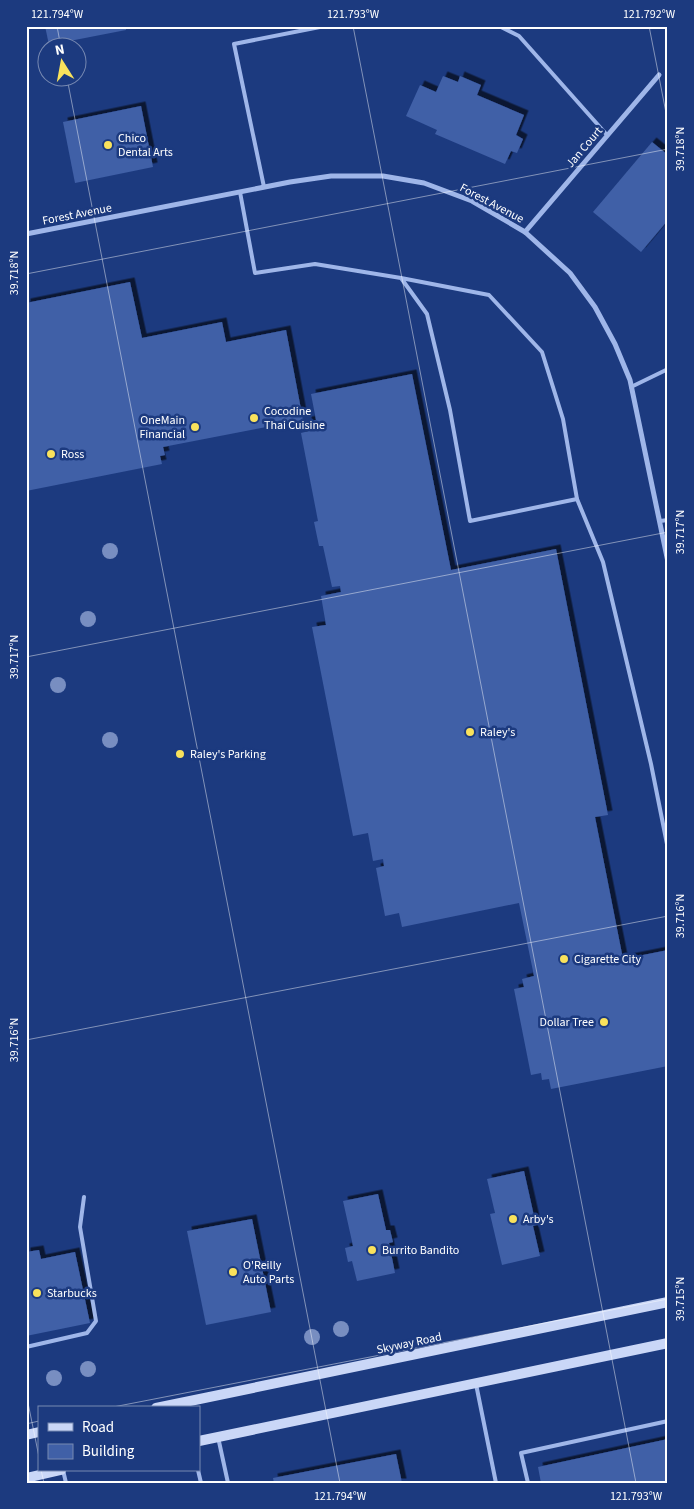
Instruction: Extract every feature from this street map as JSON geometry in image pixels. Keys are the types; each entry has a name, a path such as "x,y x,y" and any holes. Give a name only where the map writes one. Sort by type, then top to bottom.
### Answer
{"main road":[{"name":"Skyway Road","path":"166,1406 668,1302"},
{"path":"200,1442 668,1343"},
{"path":"26,1478 53,1472"}],"street":[{"name":"Jan Court","path":"525,232 659,75"},
{"name":"Forest Avenue","path":"26,234 264,187 331,176 383,176 424,183 472,201 525,232 570,273 595,307 615,344 630,380 668,562"}],"lane":[{"path":"264,187 234,44 324,26"},
{"path":"499,26 519,36 607,135"},
{"path":"240,192 255,273 315,264 489,295 542,352 563,419 576,499 603,562 651,764 668,849"},
{"path":"401,278 428,314 450,410 470,521 576,499"},
{"path":"631,387 668,369"},
{"path":"660,521 668,520"},
{"path":"26,1347 86,1333 96,1321 80,1227 84,1196"},
{"path":"476,1383 496,1483"},
{"path":"528,1483 520,1453 668,1421"},
{"path":"218,1438 228,1483"}],"building":[{"path":"45,26 126,26 126,30 85,38 48,38"},
{"path":"443,76 458,82 460,76 481,85 477,95 524,115 516,135 523,139 517,153 511,151 505,164 435,134 437,130 406,116 420,85 436,92"},
{"name":"Chico Dental Arts","path":"141,106 153,167 75,183 63,122"},
{"path":"652,142 668,155 668,220 641,252 593,212"},
{"path":"130,282 142,338 222,322 226,342 286,330 303,420 163,447 165,455 160,456 162,464 26,491 26,303"},
{"path":"412,374 451,570 556,549 608,815 595,817 623,959 668,950 668,1066 551,1089 549,1079 542,1080 541,1073 531,1075 514,989 524,987 522,979 534,976 519,903 402,927 399,913 385,916 376,868 384,866 383,859 373,861 368,833 353,836 312,627 326,625 321,596 341,592 340,586 332,587 323,546 319,546 314,522 318,521 301,433 309,431 307,421 316,420 311,394"},
{"name":"Arby's","path":"524,1171 536,1225 533,1226 540,1256 502,1265 490,1214 495,1213 487,1179"},
{"path":"378,1194 386,1230 390,1230 393,1242 389,1243 395,1273 357,1281 352,1261 348,1262 345,1248 353,1246 343,1201"},
{"path":"252,1219 271,1312 206,1325 187,1231"},
{"path":"39,1250 41,1259 75,1252 90,1323 26,1336 26,1252"},
{"path":"668,1439 668,1483 541,1483 538,1467"},
{"path":"396,1454 402,1483 274,1483 273,1478"}],"place":[{"name":"Chico Dental Arts","path":"108,145"},
{"name":"Cocodine Thai Cuisine","path":"254,418"},
{"name":"OneMain Financial","path":"195,427"},
{"name":"Ross","path":"51,454"},
{"name":"Raley's","path":"470,732"},
{"name":"Raley's Parking","path":"180,754"},
{"name":"Cigarette City","path":"564,959"},
{"name":"Dollar Tree","path":"604,1022"},
{"name":"Arby's","path":"513,1219"},
{"name":"Burrito Bandito","path":"372,1250"},
{"name":"O'Reilly Auto Parts","path":"233,1272"},
{"name":"Starbucks","path":"37,1293"}]}
